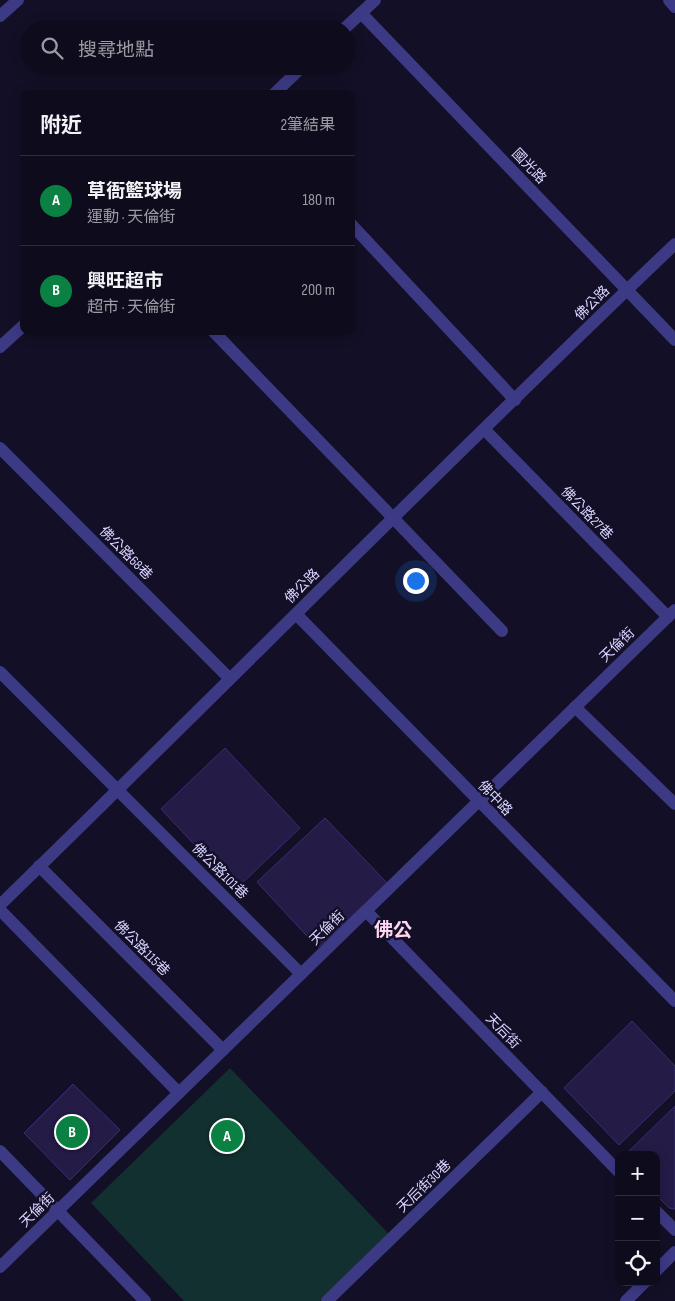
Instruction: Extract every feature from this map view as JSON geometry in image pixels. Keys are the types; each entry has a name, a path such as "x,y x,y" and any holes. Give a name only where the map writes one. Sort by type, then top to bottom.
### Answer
{"street":[{"path":"0,16 18,0"},
{"path":"354,20 375,0"},
{"path":"668,0 675,7"},
{"name":"國光路","path":"361,13 675,340"},
{"path":"278,90 294,75"},
{"path":"355,228 515,400"},
{"name":"佛公路","path":"0,904 296,614 392,517 675,244"},
{"path":"0,347 20,329"},
{"path":"217,335 502,631"},
{"name":"佛公路27巷","path":"484,429 671,613"},
{"name":"佛公路68巷","path":"0,448 230,679"},
{"name":"天倫街","path":"0,1267 671,613"},
{"name":"佛中路","path":"296,614 478,802 675,1001"},
{"name":"佛公路101巷","path":"0,672 118,788 301,974"},
{"path":"575,707 675,804"},
{"name":"佛公路115巷","path":"39,866 223,1050"},
{"path":"0,910 179,1093"},
{"name":"天后街","path":"366,911 615,1168"},
{"name":"天后街30巷","path":"335,1298 542,1092"},
{"path":"0,1151 145,1301"},
{"path":"660,1215 675,1230"},
{"path":"660,1267 675,1252"},
{"path":"626,1301 640,1286"}],"green space":[{"path":"230,1068 389,1234 320,1301 184,1301 91,1203"}],"building":[{"path":"225,748 300,828 236,889 161,809"},
{"path":"325,818 387,883 318,948 257,882"},
{"path":"632,1021 675,1066 675,1091 619,1145 564,1088"},
{"path":"73,1084 120,1130 70,1180 24,1133"},
{"path":"675,1106 675,1209 669,1208 660,1199 660,1151 629,1151"}],"place":[{"name":"興旺超市","path":"72,1132"},
{"name":"草衙籃球場","path":"227,1136"}],"district":[{"name":"佛公","path":"393,930"}]}
